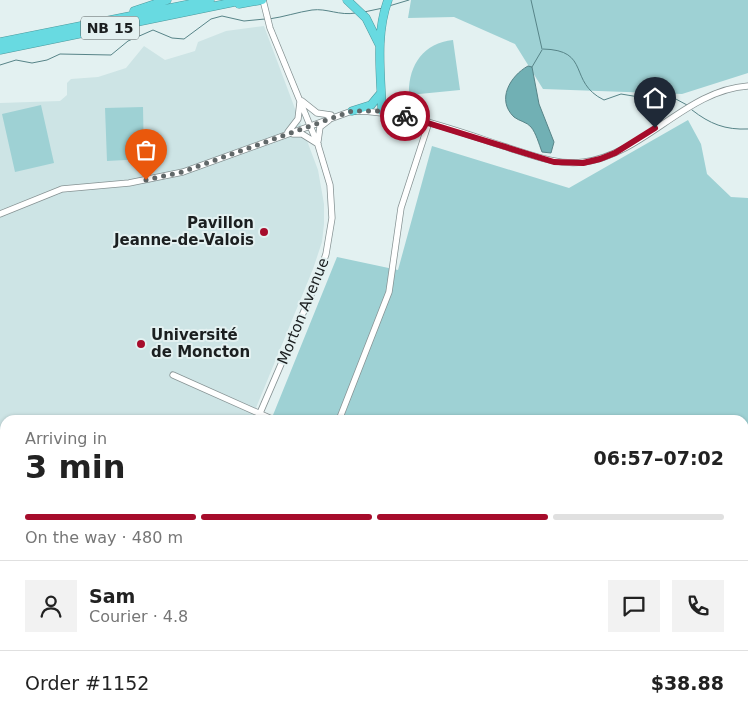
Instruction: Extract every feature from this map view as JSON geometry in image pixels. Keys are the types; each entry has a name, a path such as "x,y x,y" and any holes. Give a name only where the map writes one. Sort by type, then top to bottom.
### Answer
{"highway":[{"path":"110,20 167,0"},
{"name":"NB 15","path":"0,42 210,0"},
{"name":"NB 15","path":"0,50 244,0"},
{"path":"220,5 262,0"},
{"path":"347,0 356,6 366,18 380,46"},
{"path":"382,111 380,46 382,15 388,0"},
{"path":"352,111 371,105 381,93"}],"street":[{"name":"Morton Avenue","path":"259,415 326,254 330,235 331,202 330,185 318,145 270,28 262,0"},
{"path":"0,214 62,189 129,183 182,172 310,124 352,111 382,111 429,122 554,162 583,163 615,153 683,111 719,92 748,86"},
{"path":"300,100 316,113 337,115"},
{"path":"286,134 298,119 300,100"},
{"path":"286,134 302,134 318,145 320,128 337,115"},
{"path":"341,415 389,292 401,208 429,122"},
{"path":"173,375 254,415"}],"shaded area":[{"path":"411,0 748,0 748,73 682,94 543,89 515,44 454,17 408,18"},
{"name":"Université de Moncton","path":"264,26 318,170 324,204 322,242 313,269 253,415 0,415 0,103 60,101 67,95 67,83 71,79 98,77 126,68 144,46 165,60 195,51 198,42 226,31"},
{"path":"453,40 460,90 409,95 411,75 419,58 433,46"},
{"path":"528,66 532,67 539,104 554,142 551,153 542,152 531,127 514,117 506,103 506,96 511,82 521,70"},
{"path":"41,105 54,163 15,172 2,114"},
{"path":"143,107 144,159 107,161 105,108"},
{"path":"688,120 701,144 707,174 731,197 748,198 748,415 273,415 337,257 398,270 432,146 569,188"}],"waterway":[{"path":"389,6 409,0"},
{"path":"531,0 542,49"},
{"path":"364,12 383,8"},
{"path":"269,19 312,10 344,14 356,13"},
{"path":"0,65 16,60 32,63 47,60 60,54 111,55 128,41 153,30 172,38 184,39 211,19 222,16 244,21 265,19"},
{"path":"543,49 558,51 568,55 574,61 586,85 593,93 604,100 621,94 651,99 659,90 687,105"},
{"path":"532,67 542,50"},
{"path":"692,110 718,125 748,129"}],"way so far":[{"path":"146,180 182,172 253,147 310,124 352,111 382,111 405,116"}],"place":[{"name":"Pavillon Jeanne-de-Valois","path":"264,232"},
{"name":"Université de Moncton","path":"141,344"}],"route":[{"path":"405,116 554,162 583,163 600,159 615,153 655,128"}]}
